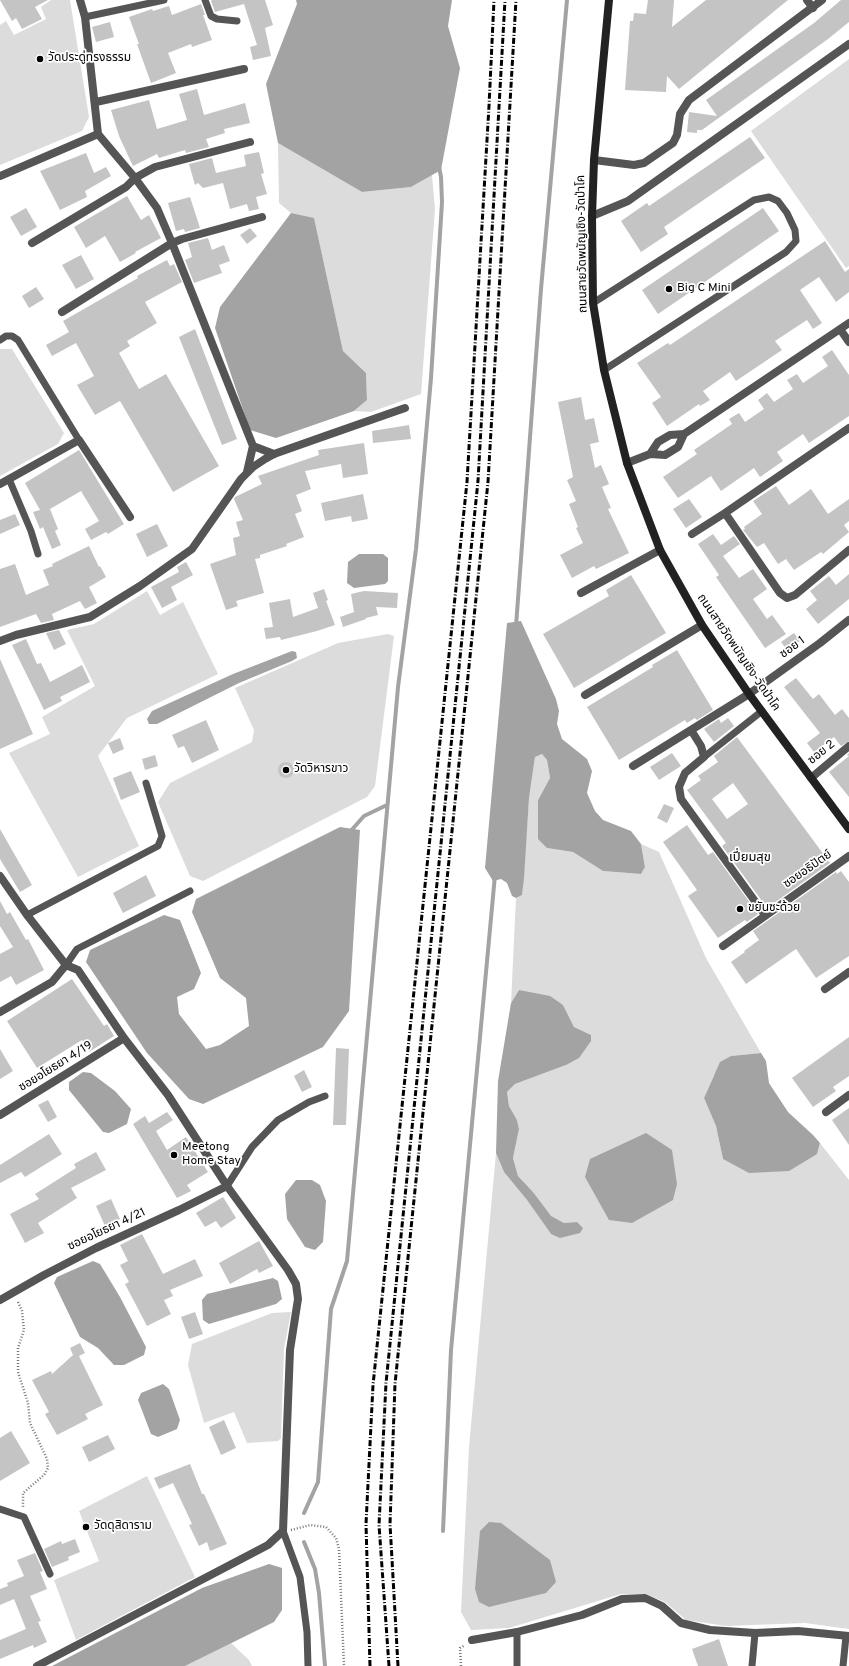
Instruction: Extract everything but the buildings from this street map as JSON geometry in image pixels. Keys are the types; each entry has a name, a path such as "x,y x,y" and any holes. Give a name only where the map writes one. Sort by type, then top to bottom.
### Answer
{"main road":[{"name":"ถนนสายวัดพนัญเชิง-วัดป่าโค","path":"609,0 594,160 592,216 593,302 604,370 627,463 660,550 702,625 749,694 849,829"}],"street":[{"path":"80,0 84,17 96,102 98,134 135,178 157,208 253,446 247,473"},
{"path":"807,0 813,8"},
{"path":"594,160 634,165 644,163 673,143 677,135 680,114 689,100 822,0"},
{"path":"592,216 628,201 849,44"},
{"path":"96,102 244,68"},
{"path":"0,176 98,134"},
{"path":"32,244 126,187 135,178 155,167 250,142"},
{"path":"62,312 182,238 262,217"},
{"path":"650,454 658,442 670,435 684,434 849,323"},
{"path":"840,329 849,342"},
{"path":"0,641 16,635 90,617 140,586 192,548 241,479 253,466 274,454 405,408"},
{"path":"692,534 849,428"},
{"path":"627,463 650,454 665,455 678,447 684,434"},
{"path":"0,484 79,440 130,517"},
{"path":"253,446 274,454"},
{"path":"725,513 780,593 787,598 795,595 849,550"},
{"path":"581,592 660,550"},
{"name":"ซอย 1","path":"633,766 749,694 820,643 849,620"},
{"path":"585,695 702,625"},
{"path":"691,730 701,746 704,757 685,774 678,787 681,799 765,915"},
{"name":"ซอย 2","path":"811,778 849,746"},
{"name":"ซอยอธิปัตย์","path":"723,946 849,856"},
{"path":"0,876 27,915 66,965 78,970 124,1038 188,1124 227,1186 288,1270 296,1284 298,1299 290,1350 283,1531 268,1546 36,1666"},
{"path":"0,1012 52,982 66,965"},
{"path":"825,989 849,972"},
{"name":"ซอยอโยธยา 4/19","path":"0,1115 124,1038"},
{"path":"826,1112 849,1095"},
{"name":"ซอยอโยธยา 4/21","path":"0,1300 96,1248 227,1186"},
{"path":"472,1640 517,1632 582,1615 622,1599 645,1598 662,1606 681,1623 710,1630 755,1633 798,1631 848,1636"}],"lane":[{"path":"84,17 164,0"},
{"path":"205,0 211,16 217,20 237,22"},
{"path":"593,302 754,200 769,197 778,201 787,213 795,230 796,241 786,252 604,370"},
{"path":"0,340 6,336 12,336 18,340 79,440"},
{"path":"9,479 31,531 38,554"},
{"path":"704,757 762,711"},
{"path":"27,915 158,846 162,836 146,783"},
{"path":"66,965 77,949 190,891"},
{"path":"227,1186 252,1147 278,1120 309,1102 325,1096"},
{"path":"0,1509 24,1517 50,1574"},
{"path":"283,1531 300,1577 307,1632 308,1666"},
{"path":"517,1632 517,1666"},
{"path":"752,1666 755,1633"},
{"path":"843,1666 848,1636"}],"path":[{"path":"13,1292 22,1311 24,1330 18,1348 18,1372 28,1403 30,1423 46,1459 48,1468 44,1475 23,1493 24,1517"},
{"path":"283,1531 310,1526 326,1527 336,1538 339,1549 344,1666"},
{"path":"461,1666 460,1648 472,1640"}],"shaded area":[{"name":"วัดประดู่ทรงธรรม","path":"51,0 70,0 89,117 82,131 0,165 0,25 6,21 14,35 46,19 41,7"},
{"path":"296,0 452,0 448,26 460,68 441,170 411,187 362,192 278,143 266,84 297,4"},
{"path":"849,59 849,266 846,268 751,131"},
{"path":"278,143 362,192 411,187 432,175 435,209 421,394 371,412 354,411 367,400 366,373 343,351 314,219 291,213 279,203"},
{"path":"291,213 314,218 343,351 366,373 367,400 354,411 276,438 250,430 215,328 220,307"},
{"path":"0,349 12,349 64,433 58,444 0,476"},
{"path":"359,554 383,554 388,558 388,581 385,584 354,588 347,583 348,562"},
{"path":"147,591 160,615 183,602 218,674 127,718 98,756 139,846 78,877 9,753 50,734 42,717 95,686 67,630 94,624"},
{"path":"521,621 556,699 559,711 557,724 562,739 587,759 592,771 587,793 595,811 603,820 631,831 641,844 645,867 641,874 603,871 573,852 547,848 538,839 538,800 550,778 547,760 542,754 535,757 529,798 522,895 516,898 512,896 507,883 501,879 493,881 485,868 507,623"},
{"path":"388,634 394,636 375,786 367,797 203,881 190,876 158,802 170,783 252,742 254,730 235,688 338,643"},
{"path":"292,651 296,652 297,658 292,661 239,683 157,724 149,724 147,719 152,711 233,674"},
{"path":"542,754 547,760 550,778 538,800 547,848 573,852 603,871 641,874 645,867 641,844 659,852 706,958 761,1053 731,1056 714,1075 704,1098 716,1126 723,1159 817,1154 820,1143 849,1180 849,1629 805,1623 726,1626 686,1620 665,1602 646,1594 621,1594 509,1628 471,1630 461,1612 469,1447 496,1153 504,1172 527,1200 551,1234 577,1222 564,1223 550,1216 533,1192 518,1176 513,1158 519,1129 517,1120 509,1106 507,1092 515,1084 566,1065 591,1035 574,1027 563,1005 519,990 511,1003 516,898 522,895 529,798 535,757"},
{"path":"340,827 360,830 349,1011 323,1047 203,1104 189,1099 147,1053 86,962 90,950 164,915 180,920 201,973 194,989 177,997 179,1014 206,1049 220,1045 249,1026 246,998 220,978 192,912 196,899"},
{"path":"519,990 550,996 563,1005 574,1027 591,1035 591,1041 579,1058 566,1065 515,1084 507,1092 509,1106 517,1120 519,1129 513,1158 518,1176 533,1192 551,1216 564,1223 577,1222 583,1228 580,1233 560,1238 551,1234 527,1200 504,1172 496,1153 498,1081 511,1003"},
{"path":"761,1053 766,1061 769,1083 788,1112 820,1143 817,1154 789,1171 749,1173 723,1159 716,1126 704,1098 720,1062 731,1056"},
{"path":"83,1072 91,1073 115,1091 131,1109 127,1124 109,1133 103,1132 69,1090 69,1082"},
{"path":"646,1133 672,1150 677,1184 673,1200 632,1223 609,1220 585,1177 590,1159"},
{"path":"296,1180 312,1180 320,1185 326,1201 323,1242 315,1250 305,1247 287,1219 285,1194"},
{"path":"93,1261 100,1264 120,1297 146,1347 144,1355 124,1365 114,1365 98,1348 80,1337 54,1283 57,1277"},
{"path":"273,1278 278,1281 282,1299 276,1304 209,1324 203,1320 202,1300 207,1294"},
{"path":"291,1312 284,1349 281,1438 278,1441 247,1443 234,1412 204,1423 188,1365 192,1344 272,1313"},
{"path":"163,1384 169,1389 180,1420 177,1429 158,1437 151,1434 138,1400 141,1393"},
{"path":"147,1476 195,1577 76,1640 54,1580 99,1561 79,1511"},
{"path":"489,1522 501,1523 550,1560 556,1582 546,1593 489,1607 479,1602 475,1589 480,1531"},
{"path":"269,1564 282,1568 282,1610 274,1622 185,1666 52,1666 202,1588"},
{"path":"231,1643 249,1660 252,1666 185,1666"}],"waterway":[{"path":"516,626 541,289 567,0"},
{"path":"304,1513 318,1482 331,1309 347,1261 398,687 416,549 431,378 442,202 439,167"},
{"path":"349,833 364,816 387,805"},
{"path":"443,1531 451,1350 495,875"},
{"path":"304,1542 315,1569 319,1593 325,1666"}],"railway":[{"path":"370,1666 366,1524 373,1385 467,482 494,0"},
{"path":"389,1666 379,1525 386,1383 478,481 505,0"},
{"path":"398,1666 390,1524 395,1384 488,482 516,0"}],"place":[{"name":"วัดประดู่ทรงธรรม","path":"40,59"},
{"name":"Big C Mini","path":"669,289"},
{"name":"วัดวิหารขาว","path":"286,770"},
{"name":"ขยันซะด้วย","path":"740,909"},
{"name":"Meetong Home Stay","path":"174,1155"},
{"name":"วัดดุสิดาราม","path":"86,1527"}],"district":[{"name":"เปี่ยมสุข","path":"750,858"}]}
